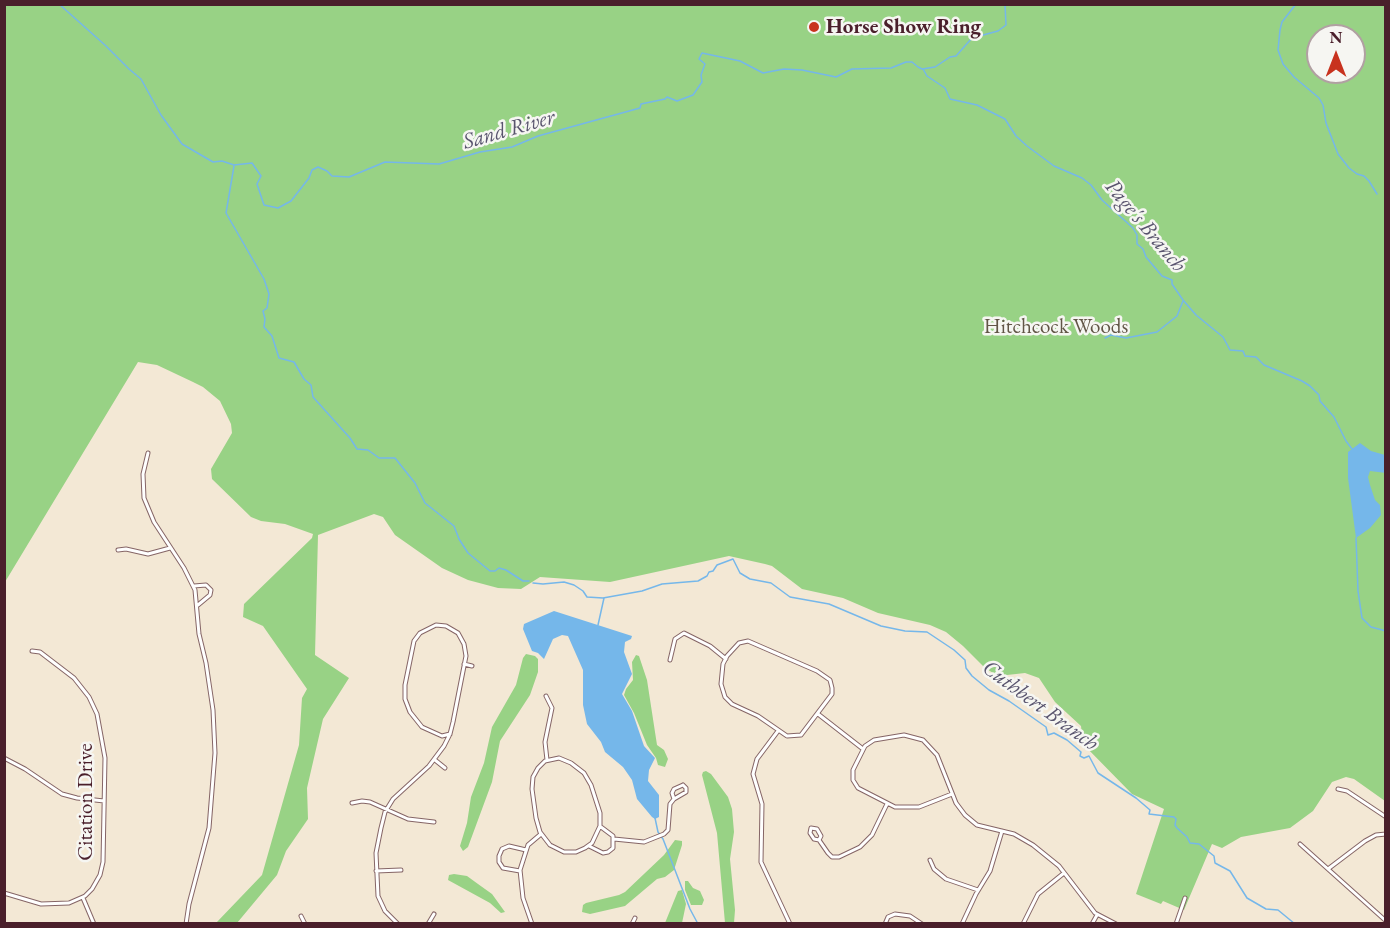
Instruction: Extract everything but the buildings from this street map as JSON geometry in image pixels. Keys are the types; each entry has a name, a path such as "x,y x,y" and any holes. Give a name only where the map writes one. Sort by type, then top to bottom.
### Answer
{"street":[{"path":"148,453 143,474 144,498 154,522 194,586 199,634 213,710 215,753 207,837 186,924"},
{"path":"118,550 126,549 148,554 170,548"},
{"path":"194,586 206,585 211,590 210,595 197,607"},
{"path":"398,924 386,913 381,904 376,871 377,846 387,809 393,799 435,760 450,734 464,664 465,644 458,633 443,625 433,626 420,633 414,641 404,690 408,708 415,720 425,729 442,736 450,734"},
{"path":"670,660 675,639 684,633 710,646 726,659"},
{"path":"751,641 826,675 831,682 832,691 818,714 801,735 789,737 758,716 727,700 721,684 722,668 726,659 739,643 751,641"},
{"name":"Citation Drive","path":"32,651 39,652 69,673 92,702 99,720 104,745 103,862 96,883 83,897"},
{"path":"464,664 472,666"},
{"path":"546,696 552,708 545,742 547,760"},
{"path":"818,714 863,748"},
{"path":"454,716 459,717"},
{"path":"778,731 757,759 753,774 762,804 761,862 790,924"},
{"path":"952,794 913,808 896,807 866,793 855,783 853,770 863,748 870,742 885,737 904,735 923,740 937,755 952,794 970,820 982,826 1014,834 1033,845 1064,873 1097,915 1116,924"},
{"path":"4,758 62,794 105,801"},
{"path":"559,758 584,773 599,807 600,826 589,846 576,852 564,852 550,845 541,834 536,822 532,781 538,768 547,760 559,758"},
{"path":"435,760 445,768"},
{"path":"614,839 644,843 664,834 668,830 670,804 686,792 683,785 674,789 672,793 674,799"},
{"path":"1338,789 1347,791 1386,817"},
{"path":"352,803 366,801 408,819 434,822"},
{"path":"819,840 821,836 817,829 811,828 809,832 814,839 819,840 828,854 835,857 860,847 874,830 887,804"},
{"path":"589,846 598,852 605,853 613,848 614,839 600,826"},
{"path":"962,924 990,871 1002,831"},
{"path":"532,924 523,898 520,871 531,841 541,834"},
{"path":"1328,869 1359,844 1376,835 1386,834"},
{"path":"1300,844 1386,921"},
{"path":"520,871 503,868 499,860 500,853 509,846 526,850"},
{"path":"930,860 934,869 946,879 978,890"},
{"path":"376,871 400,870"},
{"path":"1023,924 1038,894 1064,873"},
{"path":"4,892 47,905 63,904 83,897 94,924"},
{"path":"1176,924 1185,898"},
{"path":"885,924 888,917 895,914 910,916 922,924"},
{"path":"428,924 434,915"},
{"path":"1092,924 1097,915"},
{"path":"301,916 305,924"},
{"path":"632,924 635,918"}],"green space":[{"name":"Hitchcock Woods","path":"5,5 1385,5 1385,801 1354,779 1346,777 1332,782 1313,811 1290,828 1241,837 1222,848 1212,844 1184,910 1163,901 1161,904 1136,894 1164,809 1132,794 1083,744 1081,726 1055,702 1039,678 1025,673 998,676 985,668 946,632 930,625 878,613 843,598 802,589 772,566 729,556 610,582 540,577 521,589 498,588 468,580 442,568 395,535 383,517 374,514 318,535 315,655 349,678 323,719 307,788 308,819 286,851 277,875 237,923 216,923 262,875 299,745 302,698 307,689 263,626 243,617 244,604 312,538 313,534 285,524 261,521 251,517 212,479 211,469 232,433 231,424 220,401 193,382 157,365 138,362 5,582"},
{"path":"526,654 538,659 538,672 530,695 500,741 492,782 468,847 463,851 460,846 471,797 484,763 492,727 516,685"},
{"path":"636,655 639,656 647,680 657,745 664,750 668,759 665,767 658,765 624,695 633,680 632,662"},
{"path":"706,771 711,774 728,797 732,809 734,832 730,859 735,910 734,923 725,923 717,833 702,775"},
{"path":"675,840 682,841 682,845 674,870 665,877 657,879 625,906 590,914 582,912 583,905 586,903 625,892 664,855"},
{"path":"449,875 467,876 492,894 505,912 501,913 490,903 448,880"},
{"path":"685,881 700,891 704,900 702,905 691,905 685,890"},
{"path":"682,890 686,904 682,923 665,923 678,891"}],"water":[{"path":"1360,443 1371,451 1385,455 1386,473 1370,471 1368,477 1375,500 1380,505 1381,515 1370,528 1356,538 1348,478 1348,452"},
{"path":"554,611 632,636 625,642 624,652 632,674 622,694 632,711 644,746 655,758 649,770 648,781 659,795 659,817 655,819 637,799 632,780 623,767 605,752 601,742 587,724 583,705 583,670 568,636 562,635 553,639 544,659 532,651 523,629 524,624"}],"waterway":[{"name":"Sand River","path":"59,4 141,79 161,115 182,144 213,162 222,161 234,165 252,163 261,176 257,184 264,205 278,208 291,201 309,178 312,170 318,167 332,176 349,177 385,162 439,164 480,152 512,147 538,136 640,108 641,104 667,97 677,101 693,95 702,82 701,75 705,64 699,59 702,53 740,61 763,73 784,69 836,77 852,69 891,68 906,62 912,62 922,69 935,67 950,57 956,56 972,38 998,31 1006,25 1005,4"},
{"path":"1296,4 1282,22 1280,30 1278,50 1283,64 1294,77 1319,98 1338,154 1349,168 1369,181 1377,194"},
{"name":"Page's Branch","path":"923,69 927,76 945,88 950,99 977,105 1005,119 1016,136 1027,146 1054,166 1082,178 1091,185 1102,200 1133,228 1137,235 1137,244 1143,249 1146,257 1162,276 1172,280 1172,284 1183,300 1196,315 1223,337 1230,350 1243,351 1245,356 1256,357 1264,365 1310,386 1334,417 1352,449"},
{"name":"Cuthbert Branch","path":"234,166 226,213 264,279 269,294 267,308 263,311 264,327 272,336 279,358 294,362 304,379 311,385 313,397 357,449 368,450 379,458 395,458 415,483 425,503 454,526 468,553 490,571 499,568 523,581 529,581"},
{"path":"1105,338 1111,335 1126,338 1157,332 1177,316 1183,301"},
{"name":"Page's Branch","path":"1356,538 1358,591 1362,618 1371,627 1386,631"},
{"name":"Cuthbert Branch","path":"533,583 564,582 574,585 587,597 603,598 642,591 662,584 698,581 713,571 717,565 733,559 740,573 750,579 771,583 790,597 829,604 881,626 905,631 927,632 965,660 966,668 972,676 989,690 1046,727 1048,735 1054,733 1081,752 1080,756 1084,758 1089,756 1098,773 1136,798 1150,810 1149,814 1174,817 1175,825 1190,843 1199,844 1214,856 1215,863 1230,871 1247,898 1266,909 1278,910 1295,924"},
{"path":"598,625 604,598"},
{"path":"655,818 658,832 698,924"}],"place":[{"name":"Horse Show Ring","path":"814,27"}]}
